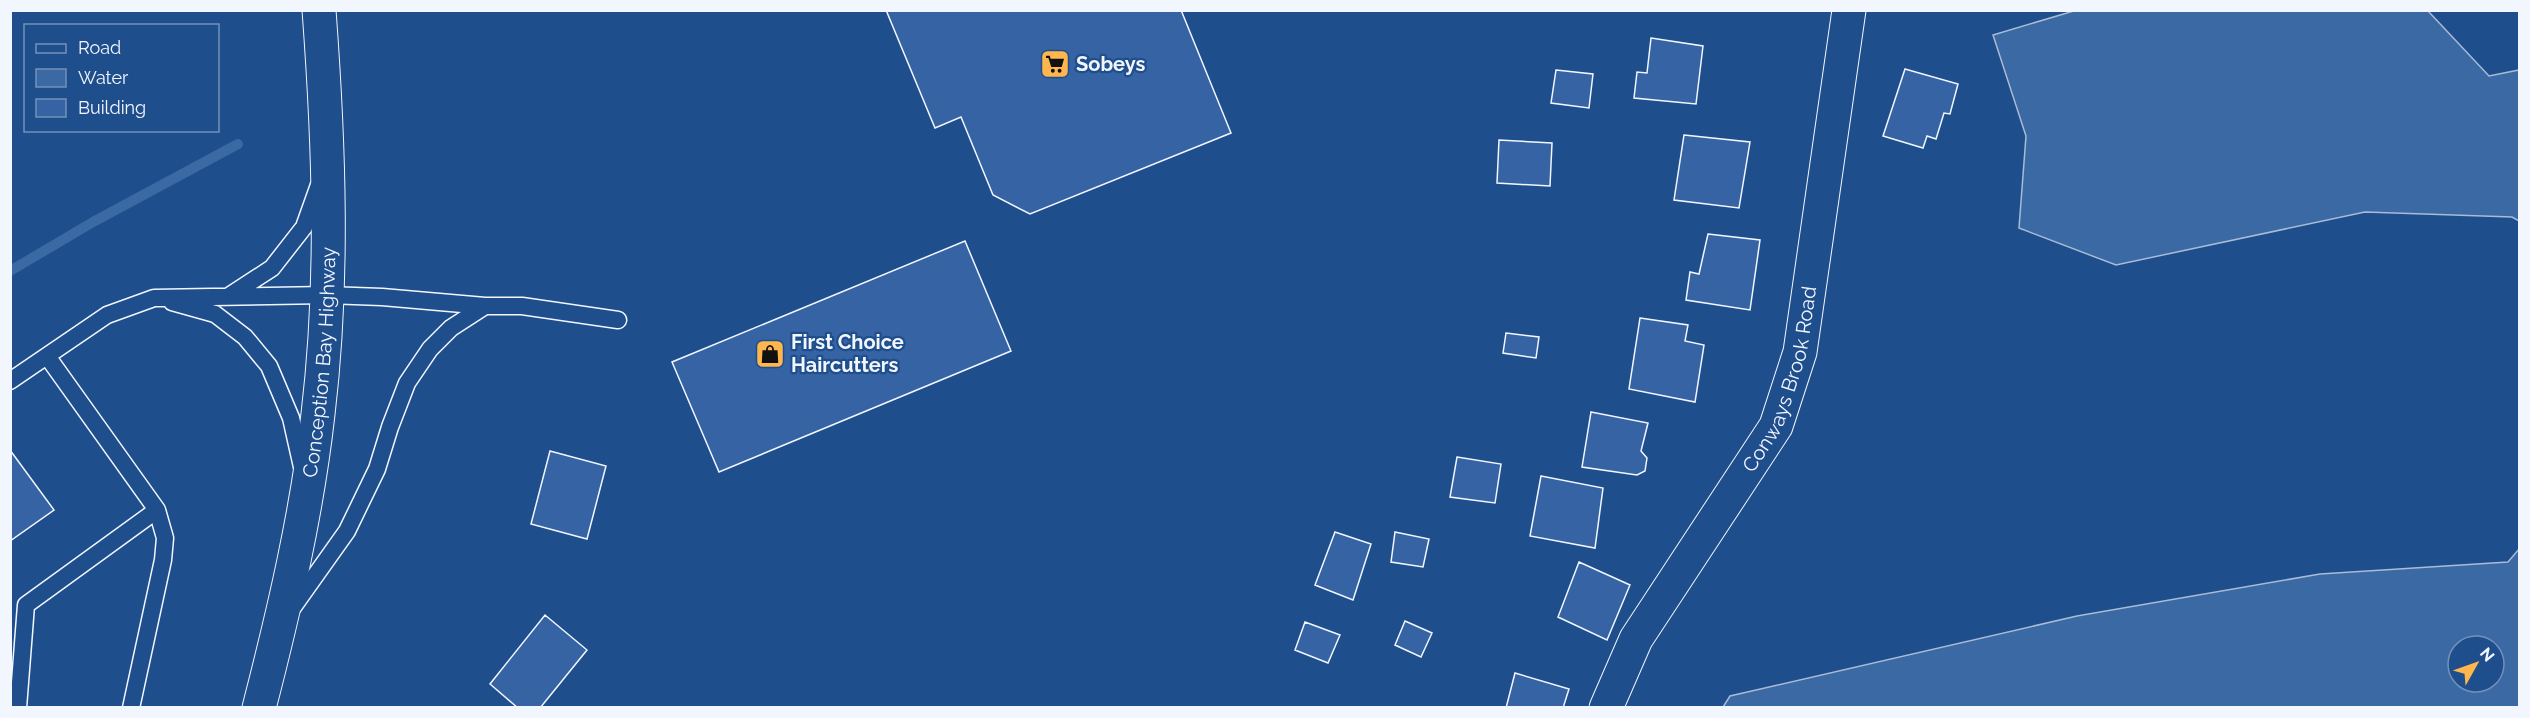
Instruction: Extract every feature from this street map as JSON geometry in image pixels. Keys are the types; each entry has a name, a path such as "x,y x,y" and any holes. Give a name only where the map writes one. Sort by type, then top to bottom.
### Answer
{"street":[{"name":"Conception Bay Highway","path":"259,708 280,625 308,490 319,413 327,295 327,165 319,10"},
{"name":"Conways Brook Road","path":"1606,708 1636,639 1776,426 1800,352 1849,10"}],"lane":[{"path":"228,296 272,268 304,227 327,165"},
{"path":"10,381 107,315 154,298 327,295 532,307 618,320"},
{"path":"154,298 215,314 245,337 269,366 291,418 308,490"},
{"path":"280,625 347,531 377,469 407,383 430,349 444,335 486,306"},
{"path":"47,356 157,510 165,538 163,560 131,708"},
{"path":"10,616 157,510"},
{"path":"18,708 26,605"}],"water":[{"path":"2077,10 2428,11 2489,76 2519,70 2519,221 2512,217 2365,212 2116,265 2019,228 2026,136 1993,35"},
{"path":"2519,549 2519,707 1723,707 1730,696 2077,616 2320,574 2508,562"}],"building":[{"name":"Sobeys","path":"886,10 1181,10 1231,133 1030,214 993,195 961,117 935,128"},
{"path":"1651,38 1703,46 1696,104 1634,98 1637,72 1647,73"},
{"path":"1905,69 1958,84 1950,114 1944,113 1936,139 1927,136 1923,148 1883,136"},
{"path":"1556,70 1593,74 1589,108 1551,103"},
{"path":"1684,135 1750,142 1739,208 1674,200"},
{"path":"1499,140 1552,143 1550,186 1497,183"},
{"path":"1708,234 1760,240 1750,310 1686,300 1690,272 1699,274"},
{"path":"965,241 1011,351 719,472 672,362"},
{"path":"1640,318 1688,325 1685,341 1704,345 1695,402 1629,389"},
{"path":"1506,333 1539,337 1536,358 1503,353"},
{"path":"1591,412 1648,423 1641,451 1647,458 1645,471 1637,475 1582,467"},
{"path":"10,450 54,510 10,541"},
{"path":"550,451 606,466 587,539 531,524"},
{"path":"1457,457 1501,464 1495,503 1450,497"},
{"path":"1541,476 1603,488 1595,548 1530,536"},
{"path":"1335,532 1371,544 1353,600 1315,585"},
{"path":"1395,532 1429,539 1423,567 1391,562"},
{"path":"1579,562 1630,585 1607,640 1558,617"},
{"path":"545,615 587,650 540,708 518,708 490,684"},
{"path":"1405,621 1432,633 1421,657 1395,645"},
{"path":"1305,622 1340,635 1328,663 1295,650"},
{"path":"1515,673 1569,689 1563,708 1506,708"}],"waterway":[{"path":"10,271 93,222 238,144"}],"place":[{"name":"Sobeys","path":"1055,64"},
{"name":"First Choice Haircutters","path":"770,354"}]}
